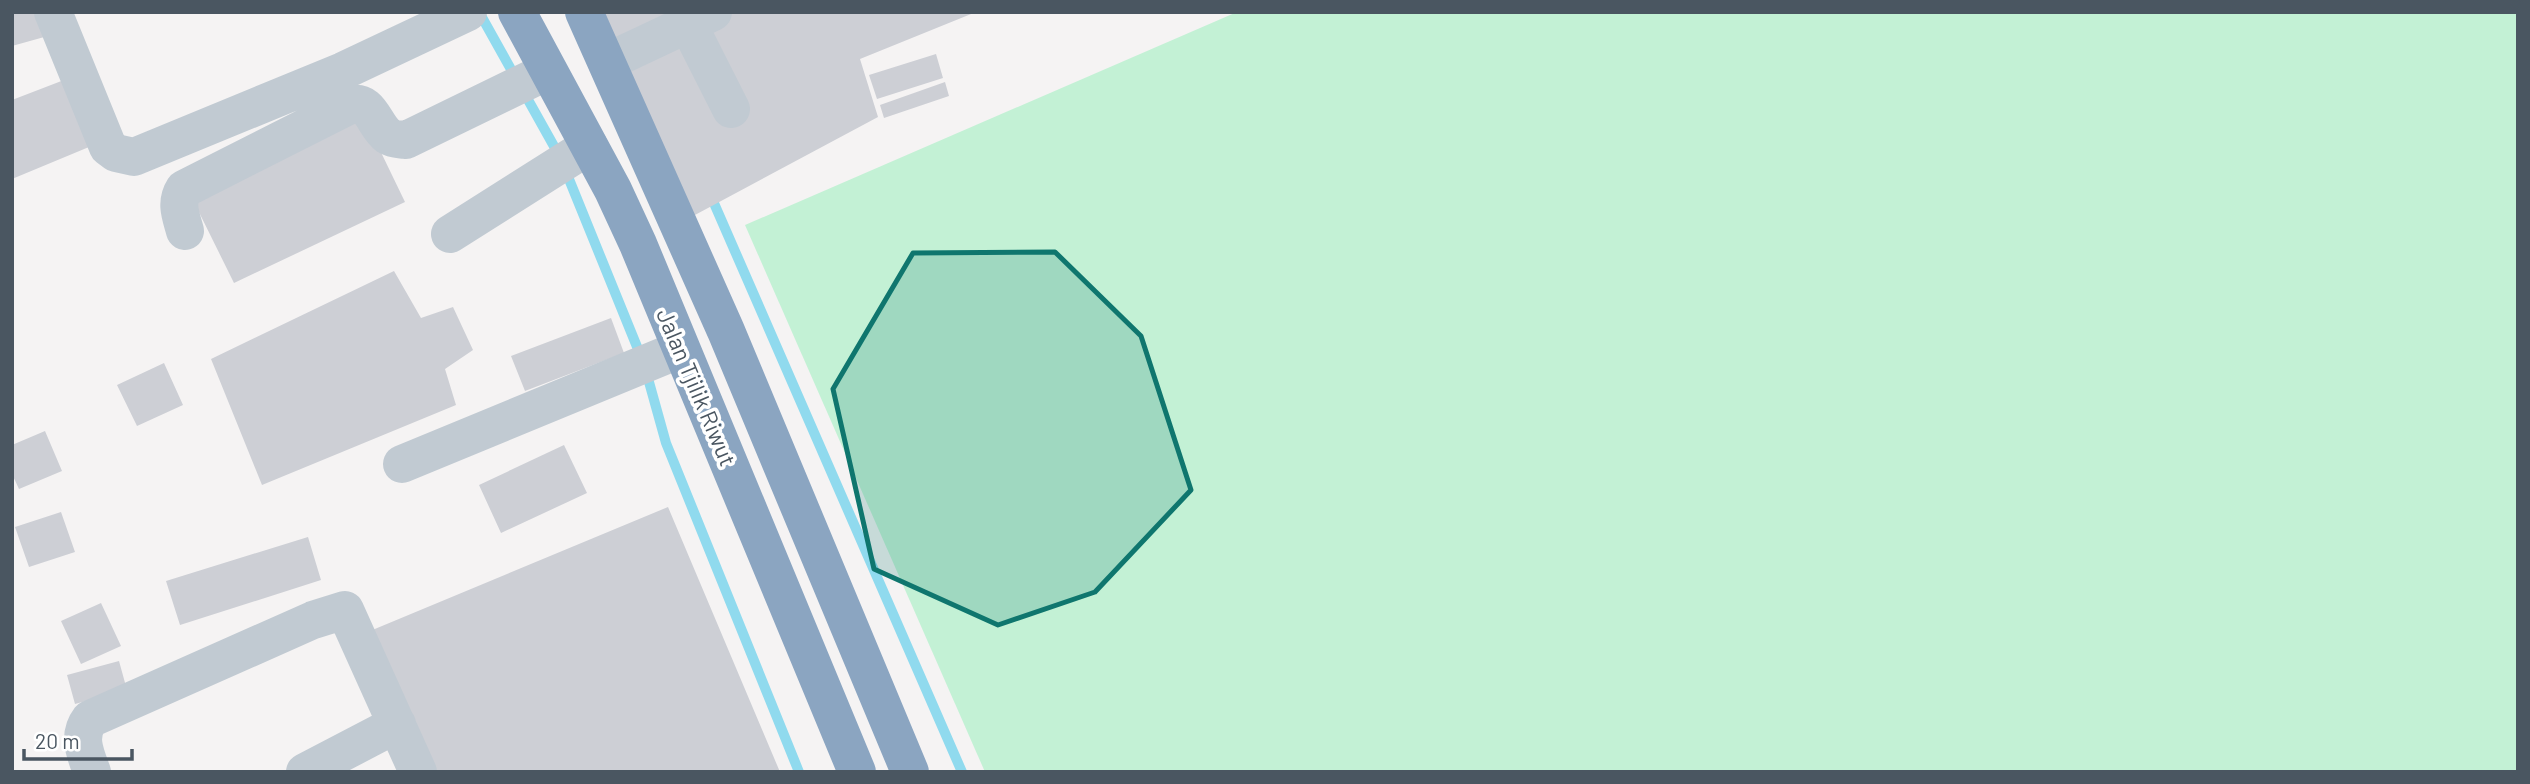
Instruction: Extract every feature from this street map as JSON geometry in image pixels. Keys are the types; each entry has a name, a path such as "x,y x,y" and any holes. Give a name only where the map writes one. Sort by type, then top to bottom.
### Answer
{"highway":[{"name":"Jalan Tjilik Riwut","path":"517,12 638,243 857,772"},
{"path":"584,12 726,331 910,772"}],"street":[{"path":"53,12 108,147 116,153 134,157 343,71 468,12"},
{"path":"607,62 701,18 731,109"},
{"path":"185,231 178,204 184,189 350,105 358,102 364,105 387,135 406,140 548,71"},
{"path":"450,234 589,146"},
{"path":"402,464 681,349"},
{"path":"92,772 82,738 90,719 313,620 345,610 384,730 418,772"},
{"path":"305,772 384,730"},
{"path":"359,772 384,730"}],"highlighted area":[{"path":"1055,252 1141,336 1191,490 1095,592 998,625 874,569 833,389 913,253"}],"green space":[{"path":"1237,12 2516,12 2518,772 985,772 745,225"}],"building":[{"path":"12,12 48,12 55,34 12,46"},
{"path":"590,12 976,12 860,59 878,117 680,223"},
{"path":"936,54 943,78 877,99 869,75"},
{"path":"77,75 101,142 12,179 12,100"},
{"path":"945,82 949,96 884,118 880,105"},
{"path":"362,113 405,202 234,283 190,194"},
{"path":"394,271 421,318 453,307 473,350 445,369 456,405 262,485 211,359"},
{"path":"611,318 624,353 525,391 511,356"},
{"path":"164,363 183,405 137,426 117,385"},
{"path":"45,431 62,471 19,489 12,474 12,445"},
{"path":"564,445 587,493 501,533 479,485"},
{"path":"668,507 780,772 430,772 370,631"},
{"path":"61,512 75,552 29,567 15,527"},
{"path":"308,537 321,580 180,625 166,581"},
{"path":"101,603 121,646 81,664 61,621"},
{"path":"119,661 127,690 75,704 67,675"}],"waterway":[{"path":"479,12 560,157 644,364 666,443 799,772"},
{"path":"710,194 962,772"}]}
